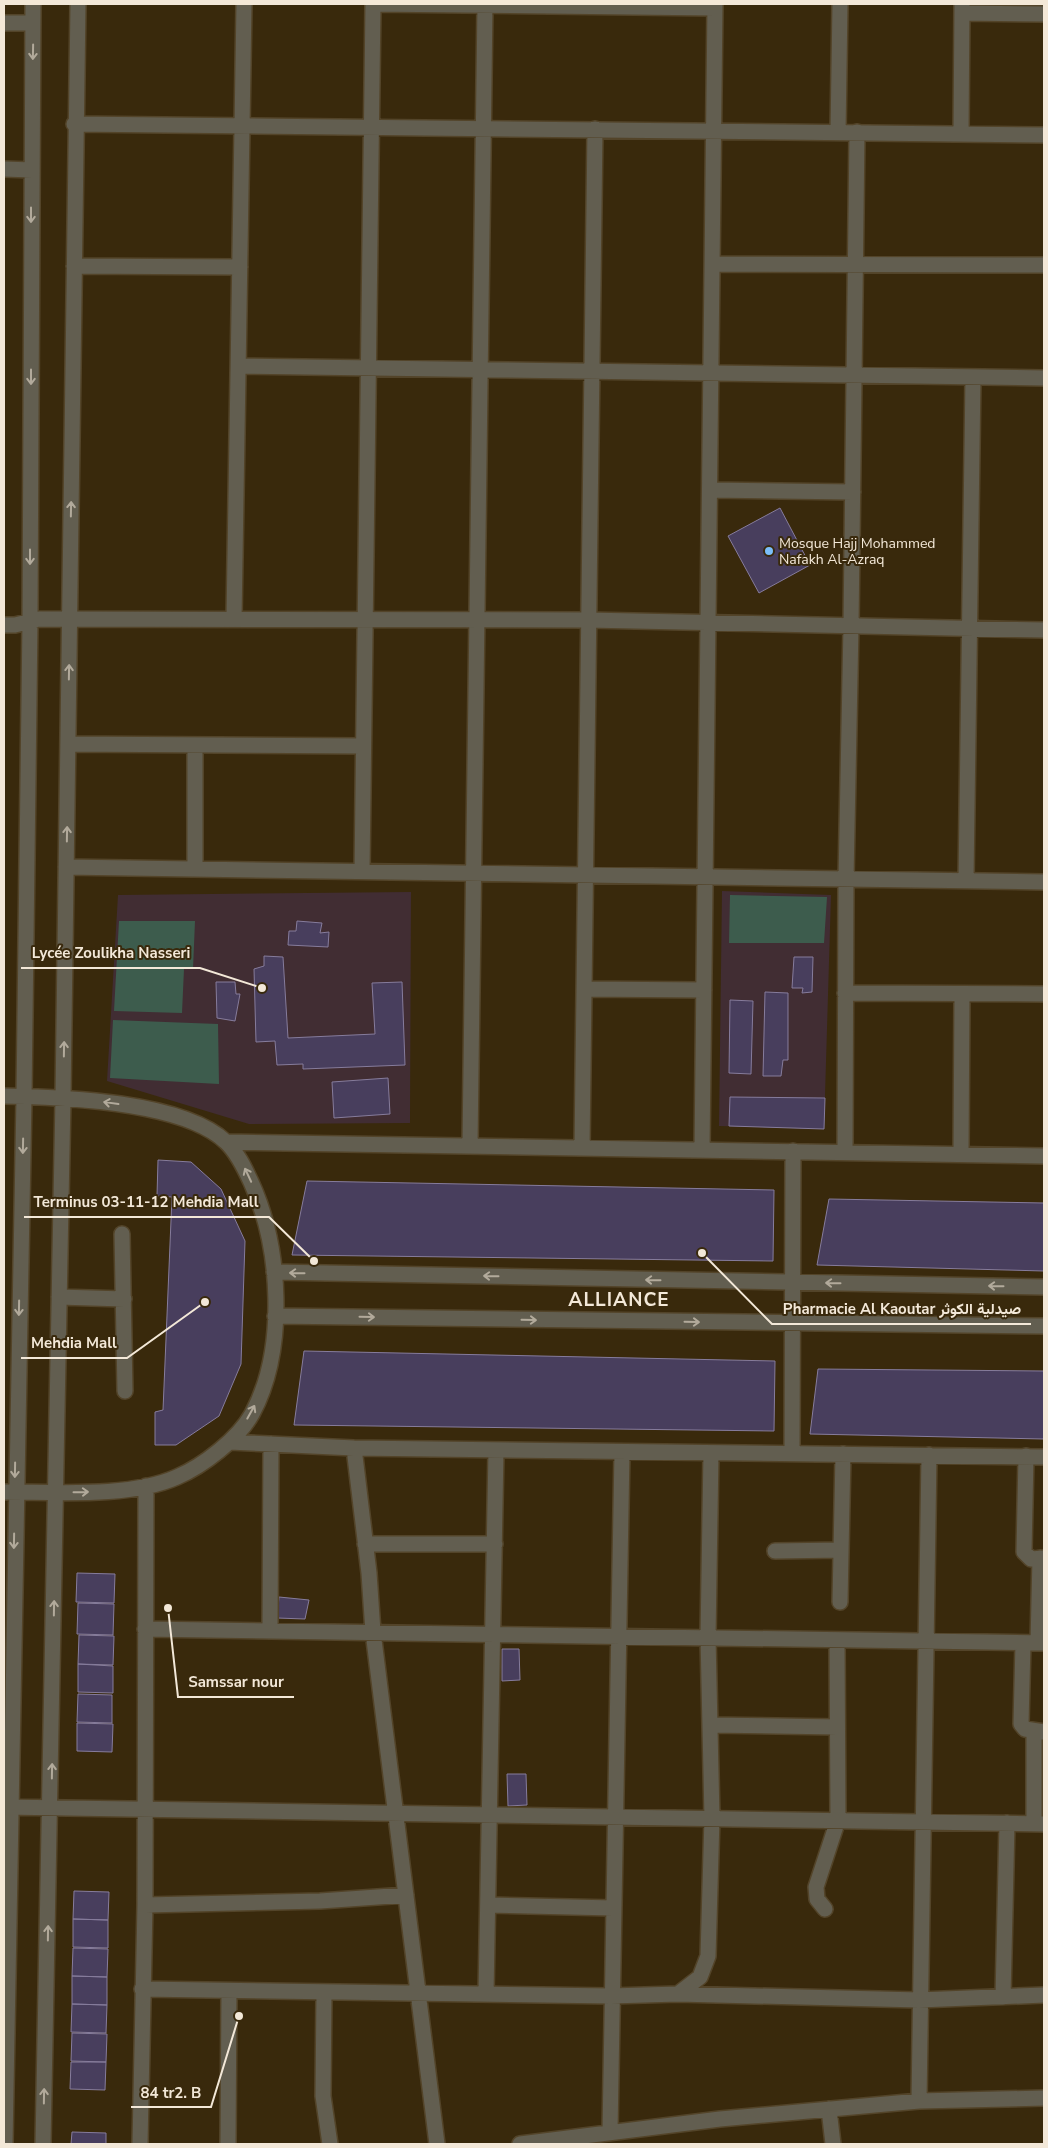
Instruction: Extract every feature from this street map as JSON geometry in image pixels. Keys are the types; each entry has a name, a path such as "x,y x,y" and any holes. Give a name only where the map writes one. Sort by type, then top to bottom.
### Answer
{"street":[{"path":"5,2144 9,1492 24,1097 30,621 34,4"},
{"path":"43,2144 51,1808 63,1098 74,266 74,124 78,4"},
{"path":"234,619 244,4"},
{"path":"362,872 370,369 373,4 715,6 702,1150"},
{"path":"838,132 840,4"},
{"path":"470,1145 485,5"},
{"path":"961,134 962,9 1044,14"},
{"path":"4,23 33,23"},
{"path":"74,124 243,124 1044,136"},
{"path":"582,1148 595,129"},
{"path":"845,1152 846,879 857,132"},
{"path":"4,169 32,170"},
{"path":"713,264 1044,265"},
{"path":"74,266 240,268"},
{"path":"239,366 1044,378"},
{"path":"966,880 973,377"},
{"path":"710,490 853,492"},
{"path":"4,625 30,621 70,620 365,618 588,620 1044,630"},
{"path":"68,744 363,746"},
{"path":"195,745 195,869"},
{"path":"66,867 1044,882"},
{"path":"585,989 704,990"},
{"path":"845,993 1044,994"},
{"path":"961,1154 962,994"},
{"path":"4,1096 63,1098 136,1107 166,1114 207,1130 226,1142 244,1166 261,1203 271,1243 275,1316 273,1345 257,1402 251,1415 230,1442 177,1477 146,1486 98,1491 9,1492"},
{"path":"226,1142 1044,1156"},
{"path":"792,1454 793,1152"},
{"path":"122,1234 125,1391"},
{"path":"274,1272 1044,1287"},
{"path":"59,1297 124,1299"},
{"path":"275,1316 1044,1326"},
{"path":"230,1442 354,1448 1044,1456"},
{"path":"270,1631 271,1444"},
{"path":"354,1448 373,1632 437,2144"},
{"path":"486,1994 491,1815 496,1450"},
{"path":"610,2132 622,1452"},
{"path":"678,1994 700,1977 708,1956 712,1818 708,1637 711,1453"},
{"path":"840,1602 843,1454"},
{"path":"919,2101 919,2000 929,1455"},
{"path":"145,1629 1041,1643 1042,1558 1031,1559 1024,1552 1026,1456"},
{"path":"140,2144 145,1904 146,1486"},
{"path":"365,1544 495,1544"},
{"path":"775,1551 841,1550"},
{"path":"826,1909 817,1899 816,1887 838,1820 837,1640"},
{"path":"8,1808 1039,1824 1039,1732 1025,1729 1022,1724 1023,1643"},
{"path":"710,1725 837,1727"},
{"path":"1003,1997 1007,1823"},
{"path":"145,1904 310,1901 406,1895"},
{"path":"489,1905 613,1908"},
{"path":"142,1989 611,1996 678,1994 919,2000 1044,1995"},
{"path":"228,2144 230,1991"},
{"path":"324,1993 323,2096 330,2144"},
{"path":"520,2144 720,2118 919,2101 1044,2098"},
{"path":"829,2109 833,2144"}],"shaded area":[{"path":"722,891 831,895 824,1129 719,1126"},
{"path":"411,892 410,1123 249,1124 107,1081 118,895"}],"green space":[{"path":"730,895 827,897 824,943 729,943"},
{"path":"119,921 195,921 193,969 184,969 182,1013 114,1011"},
{"path":"113,1020 218,1024 219,1084 110,1078"}],"building":[{"name":"Mosque Hajj Mohammed Nafakh Al-Azraq","path":"780,508 810,565 759,593 728,536"},
{"path":"297,921 322,923 320,933 329,932 328,947 288,945 289,931 296,931"},
{"path":"264,956 283,957 288,1038 375,1034 372,983 402,982 405,1065 303,1069 303,1064 277,1065 275,1041 256,1042 254,969 264,966"},
{"path":"794,957 813,957 812,992 802,993 803,988 792,988"},
{"path":"216,982 235,982 236,994 240,994 235,1021 217,1018"},
{"path":"765,992 788,993 788,1060 783,1060 781,1076 763,1076"},
{"path":"730,1000 753,1001 751,1074 729,1073"},
{"path":"388,1078 390,1114 334,1118 332,1082"},
{"path":"730,1097 825,1098 824,1129 729,1126"},
{"path":"158,1160 191,1162 221,1189 245,1241 241,1364 219,1416 176,1445 155,1445 155,1412 163,1410 172,1197 157,1196"},
{"path":"307,1181 774,1190 773,1261 292,1255"},
{"path":"829,1199 1044,1203 1044,1271 817,1265"},
{"path":"304,1351 775,1361 774,1431 294,1425"},
{"path":"818,1369 1044,1371 1044,1439 810,1434"},
{"path":"77,1573 115,1574 114,1603 76,1602"},
{"path":"279,1597 309,1600 305,1619 277,1618"},
{"path":"78,1603 114,1604 113,1635 77,1634"},
{"path":"79,1635 114,1636 113,1665 78,1664"},
{"path":"502,1649 519,1649 520,1680 502,1681"},
{"path":"78,1664 113,1666 113,1693 78,1692"},
{"path":"78,1694 112,1695 112,1723 77,1722"},
{"path":"77,1723 113,1724 112,1752 77,1751"},
{"path":"507,1774 526,1774 527,1805 508,1806"},
{"path":"74,1891 109,1892 108,1920 73,1919"},
{"path":"73,1919 108,1920 108,1948 73,1947"},
{"path":"73,1948 108,1949 107,1977 72,1976"},
{"path":"72,1976 107,1977 107,2005 72,2004"},
{"path":"72,2004 107,2005 106,2033 71,2032"},
{"path":"72,2033 107,2034 106,2062 71,2061"},
{"path":"71,2062 106,2062 105,2090 70,2089"},
{"path":"72,2132 106,2133 106,2144 71,2144"}],"place":[{"name":"Mosque Hajj Mohammed Nafakh Al-Azraq","path":"769,551"},
{"name":"Lycée Zoulikha Nasseri","path":"262,988"},
{"name":"Pharmacie Al Kaoutar صيدلية الكوثر","path":"702,1253"},
{"name":"Terminus 03-11-12 Mehdia Mall","path":"314,1261"},
{"name":"Mehdia Mall","path":"205,1302"},
{"name":"Samssar nour","path":"168,1608"},
{"name":"84 tr2. B","path":"239,2016"}],"district":[{"name":"ALLIANCE","path":"619,1299"}]}
